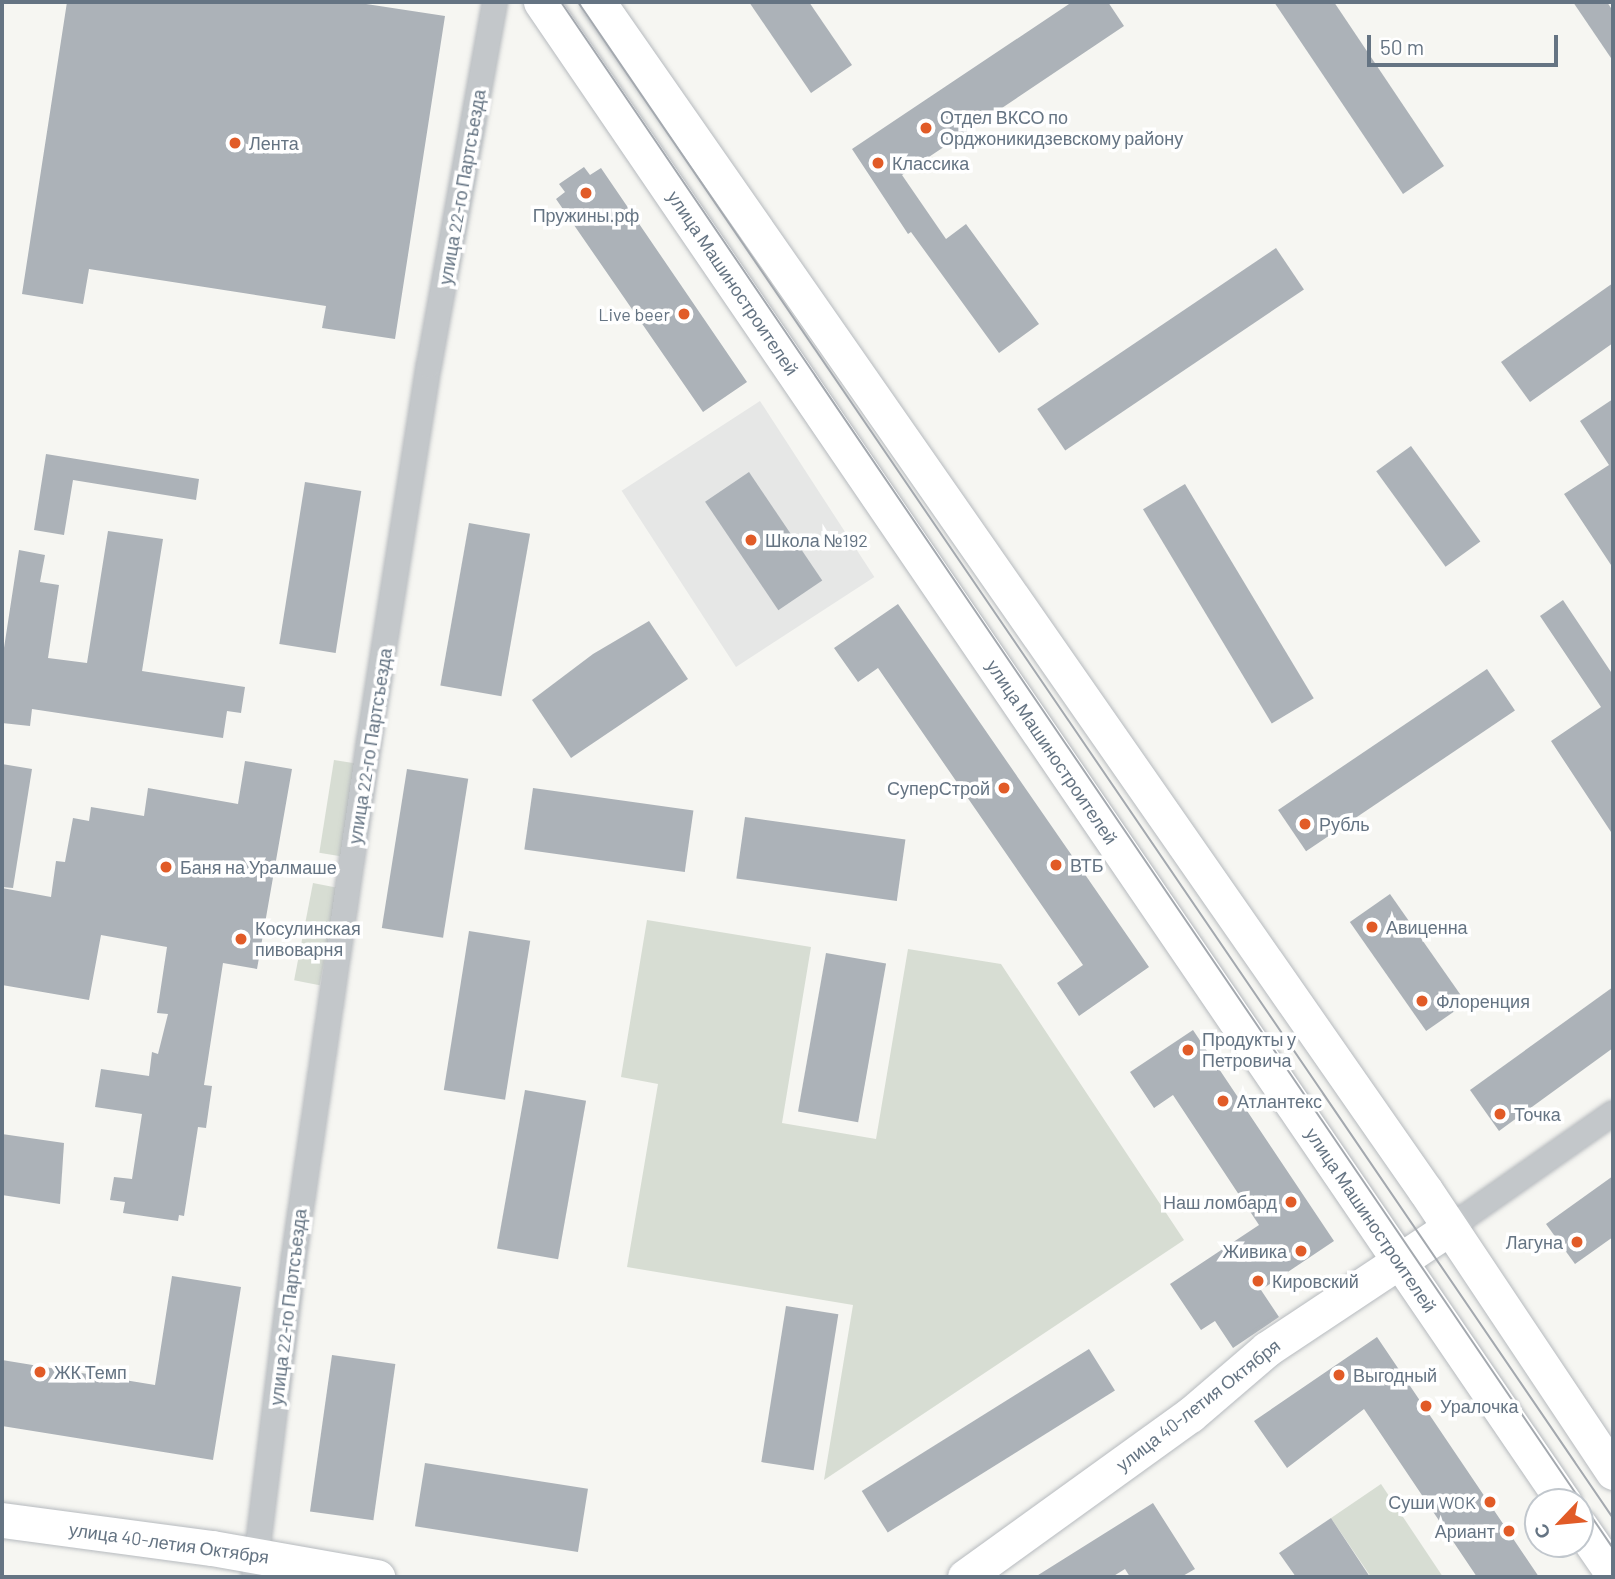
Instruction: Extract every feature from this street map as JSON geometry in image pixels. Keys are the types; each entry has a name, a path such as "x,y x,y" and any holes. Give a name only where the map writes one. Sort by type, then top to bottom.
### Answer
{"main road":[{"name":"улица Машиностроителей","path":"541,2 1554,1488"},
{"path":"598,2 1448,1228 1613,1472"},
{"name":"улица 40-летия Октября","path":"965,1577 1190,1415 1267,1349 1448,1228"},
{"name":"улица 40-летия Октября","path":"2,1520 257,1566 377,1577"},
{"path":"1594,1546 1613,1574"}],"street":[{"name":"улица 22-го Партсъезда","path":"257,1566 294,1256 367,756 429,365 495,2"},
{"path":"1448,1228 1613,1113"}],"shaded area":[{"name":"Школа №192","path":"760,401 874,577 736,667 622,491"},
{"path":"334,760 360,764 345,857 319,853"},
{"path":"313,883 339,888 320,985 294,980"},
{"path":"647,920 811,947 782,1123 876,1139 908,949 1001,964 1184,1240 824,1480 853,1305 627,1267 658,1084 621,1077"},
{"path":"1381,1484 1443,1577 1371,1577 1331,1518"}],"building":[{"name":"Лента","path":"67,2 353,2 445,16 395,339 322,328 326,306 89,269 83,304 22,294"},
{"path":"749,2 809,2 852,65 811,93"},
{"path":"1072,2 1108,2 1124,26 902,175 946,239 966,224 1039,324 999,353 911,232 908,234 852,149"},
{"path":"1274,2 1334,2 1444,166 1403,194"},
{"path":"1573,2 1607,2 1613,11 1613,61"},
{"path":"584,167 590,175 601,168 747,382 703,412 556,199 565,192 559,184"},
{"path":"1276,248 1304,289 1065,450 1037,409"},
{"path":"1613,283 1613,343 1530,402 1501,362"},
{"path":"1613,399 1613,568 1564,494 1609,465 1580,421"},
{"path":"1411,446 1480,541 1446,567 1376,471"},
{"path":"46,454 199,479 196,500 73,480 64,535 34,530"},
{"path":"749,472 822,581 778,610 705,502"},
{"path":"305,482 361,491 336,653 279,644"},
{"path":"1185,484 1314,698 1272,724 1143,509"},
{"path":"469,523 530,534 501,696 440,685"},
{"path":"108,531 163,539 142,671 245,687 241,713 227,711 223,738 32,709 30,726 2,723 2,661 19,550 45,555 40,582 59,585 48,658 87,663"},
{"path":"1563,600 1613,675 1613,835 1551,741 1601,707 1540,616"},
{"path":"898,604 1149,967 1079,1016 1057,983 1083,965 878,668 858,682 834,648"},
{"path":"649,621 688,679 571,758 532,700 593,654"},
{"path":"1487,669 1515,710 1306,851 1278,810"},
{"path":"245,761 292,769 257,969 223,963 204,1085 212,1086 206,1128 198,1127 184,1216 179,1215 178,1221 123,1213 125,1202 110,1200 114,1177 132,1179 142,1114 95,1107 101,1069 149,1076 152,1052 158,1054 168,1014 157,1013 167,947 101,935 89,1000 2,985 2,888 51,897 56,861 65,862 73,818 89,821 91,807 144,816 148,788 238,804"},
{"path":"2,764 32,769 13,888 2,887"},
{"path":"407,769 468,779 443,938 382,928"},
{"path":"533,788 693,811 685,872 524,849"},
{"path":"745,817 905,840 897,901 736,878"},
{"path":"1390,894 1466,1003 1426,1031 1350,922"},
{"path":"469,931 530,941 505,1100 444,1090"},
{"path":"826,953 886,964 858,1122 798,1112"},
{"path":"1613,987 1613,1048 1499,1131 1470,1090"},
{"path":"1193,1030 1334,1241 1261,1290 1279,1317 1233,1348 1215,1321 1201,1330 1170,1284 1259,1225 1173,1095 1154,1108 1130,1072"},
{"path":"525,1090 586,1101 558,1259 497,1249"},
{"path":"2,1134 64,1143 60,1204 2,1195"},
{"path":"1613,1176 1613,1237 1575,1264 1546,1224"},
{"name":"ЖК Темп","path":"172,1276 241,1287 213,1460 2,1426 2,1360 155,1385"},
{"path":"786,1306 838,1314 814,1470 761,1462"},
{"path":"1377,1337 1539,1577 1477,1577 1364,1409 1287,1468 1254,1421"},
{"path":"1089,1349 1115,1391 888,1533 862,1491"},
{"path":"332,1355 395,1364 373,1520 310,1511"},
{"path":"425,1463 588,1489 578,1552 415,1526"},
{"path":"1153,1503 1195,1569 1181,1577 1130,1577 1125,1569 1112,1577 1035,1577"},
{"path":"1331,1518 1370,1577 1296,1577 1279,1553"}],"tram line":[{"path":"561,2 1613,1548"},
{"path":"578,2 1613,1518"}],"place":[{"name":"Отдел ВКСО по Орджоникидзевскому району","path":"926,128"},
{"name":"Лента","path":"235,143"},
{"name":"Классика","path":"878,163"},
{"name":"Пружины.рф","path":"586,193"},
{"name":"Live beer","path":"684,314"},
{"name":"Школа №192","path":"751,540"},
{"name":"СуперСтрой","path":"1004,788"},
{"name":"Рубль","path":"1305,824"},
{"name":"ВТБ","path":"1056,865"},
{"name":"Баня на Уралмаше","path":"166,867"},
{"name":"Авиценна","path":"1372,927"},
{"name":"Косулинская пивоварня","path":"241,939"},
{"name":"Флоренция","path":"1422,1001"},
{"name":"Продукты у Петровича","path":"1188,1050"},
{"name":"Атлантекс","path":"1223,1101"},
{"name":"Точка","path":"1500,1114"},
{"name":"Наш ломбард","path":"1291,1202"},
{"name":"Лагуна","path":"1577,1242"},
{"name":"Живика","path":"1301,1251"},
{"name":"Кировский","path":"1258,1281"},
{"name":"ЖК Темп","path":"40,1372"},
{"name":"Выгодный","path":"1339,1375"},
{"name":"Уралочка","path":"1426,1406"},
{"name":"Суши WOK","path":"1490,1502"},
{"name":"Ариант","path":"1509,1531"}]}
